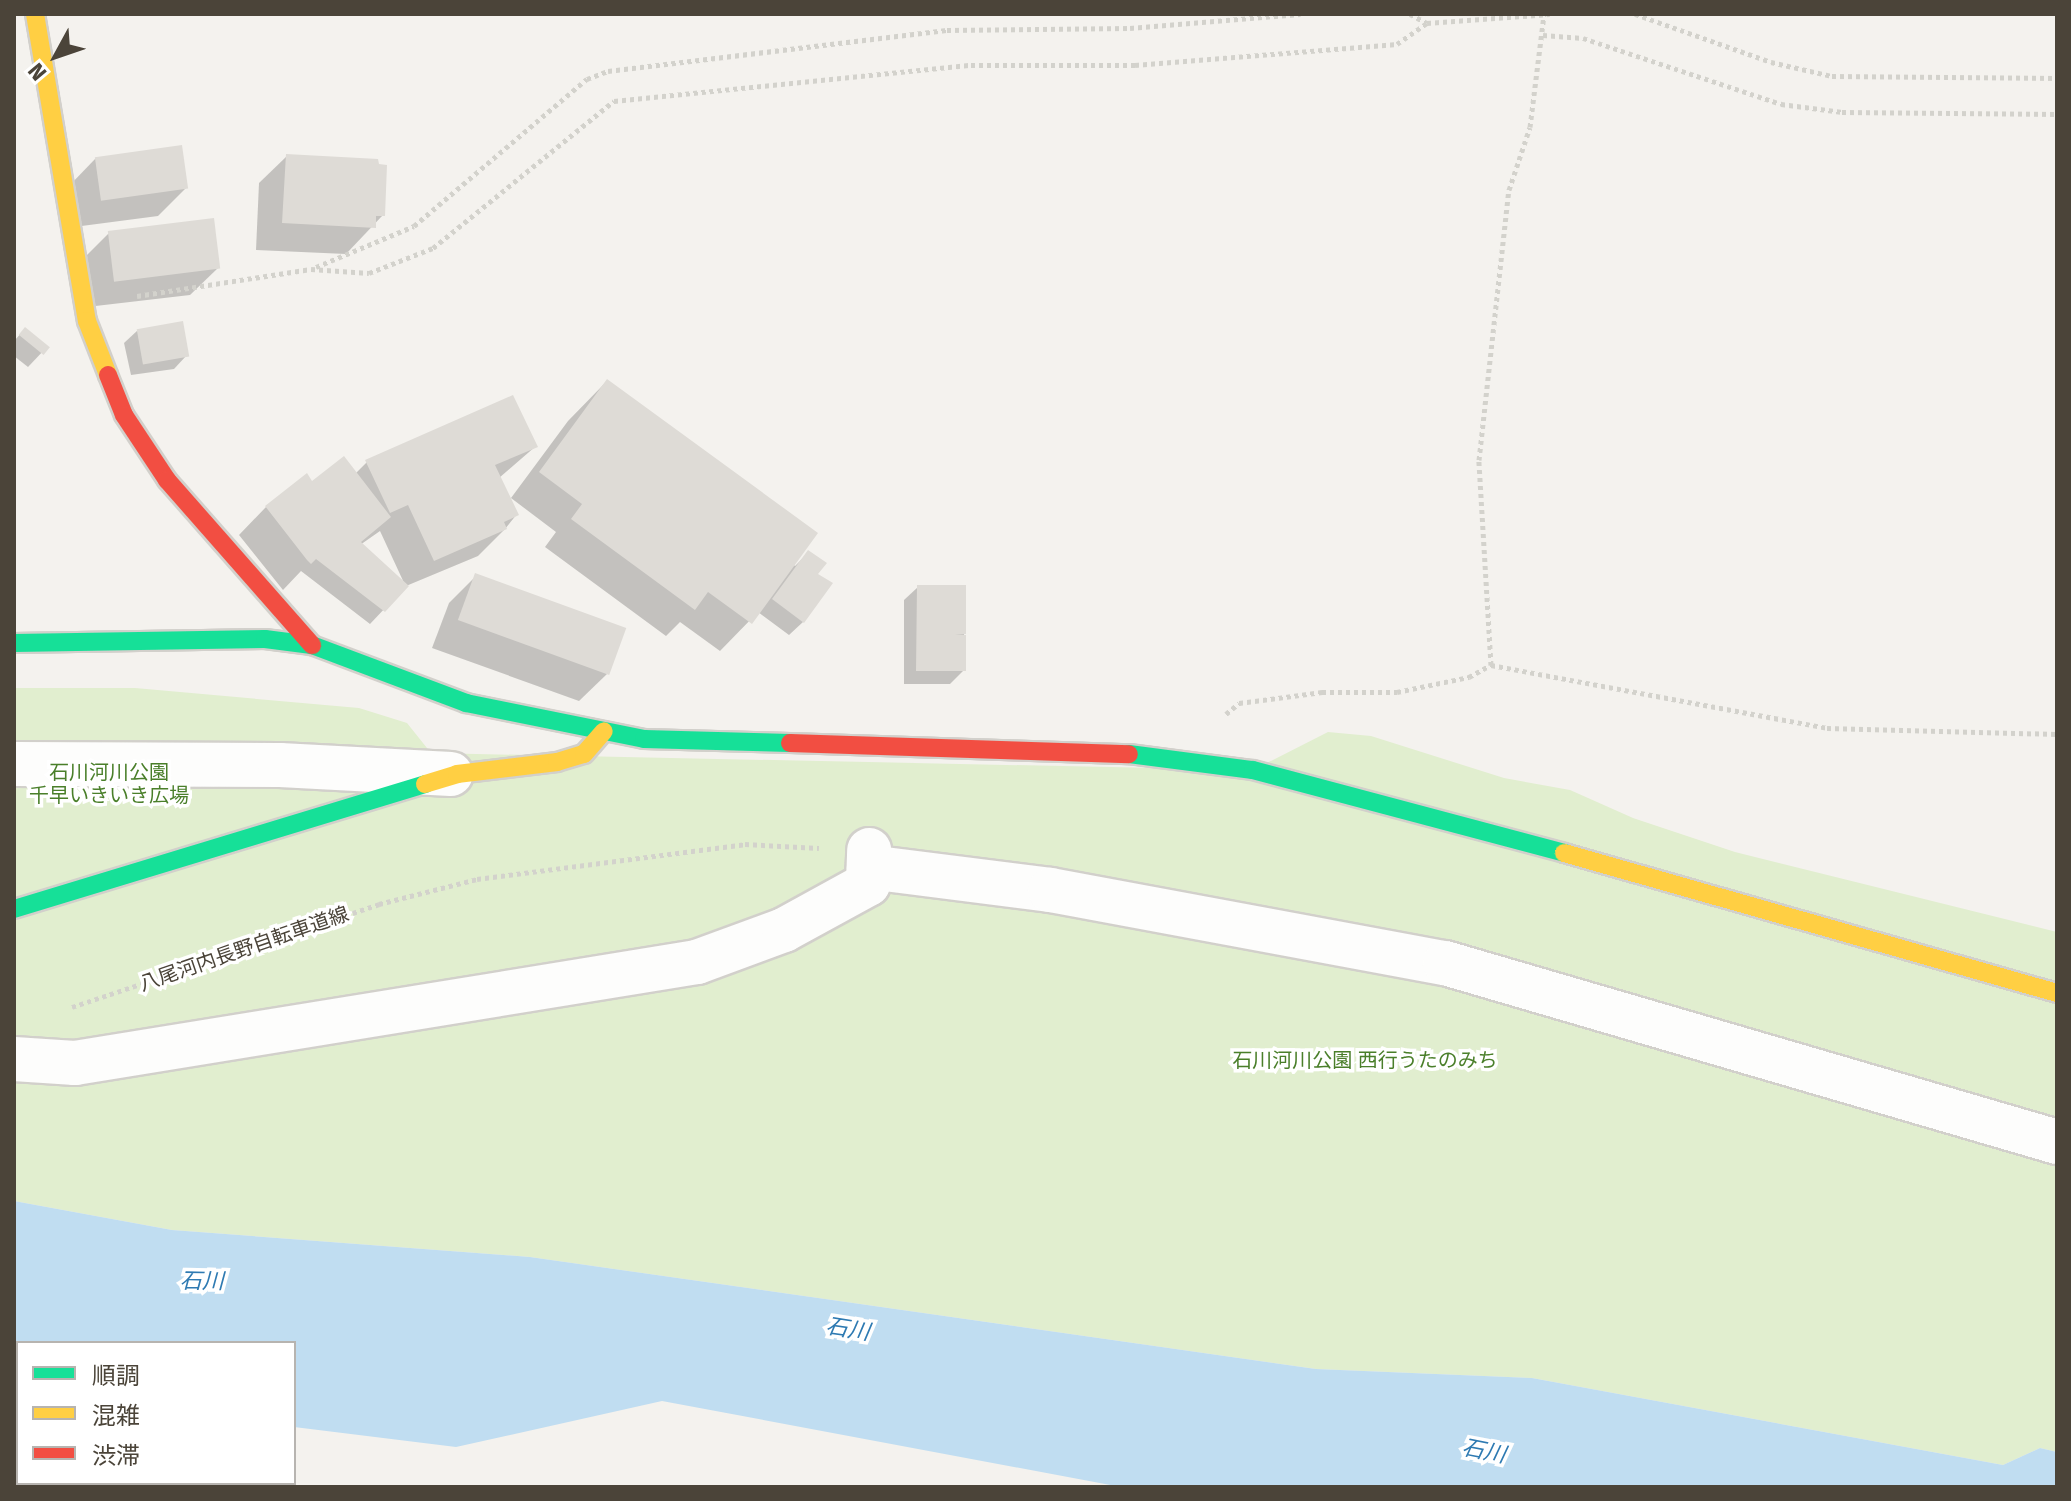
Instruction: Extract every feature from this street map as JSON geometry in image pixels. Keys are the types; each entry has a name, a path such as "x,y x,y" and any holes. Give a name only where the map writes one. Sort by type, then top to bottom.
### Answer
{"street":[{"path":"35,14 85,305 124,415 150,454 231,557 312,645"},
{"path":"14,643 265,639 312,645 466,703 604,731 745,745 1120,753 1207,764 1363,796 2057,993"},
{"path":"14,764 280,765 457,774 557,762 584,754 604,731"},
{"path":"14,909 457,774"},
{"path":"14,1059 75,1063 697,962 784,930 868,884 869,859 1445,963 2057,1142"}],"path":[{"path":"311,269 414,226 587,79 608,71 947,30 1130,28 1300,14"},
{"path":"1410,14 1427,23"},
{"path":"1422,14 1427,23"},
{"path":"85,305 311,269 369,273 433,248 614,101 971,65 1135,65 1397,44 1427,23 1547,14 1530,127 1509,190 1479,460 1491,665"},
{"path":"1635,14 1771,62 1832,76 2057,78"},
{"path":"1543,35 1583,38 1781,104 1842,112 2057,114"},
{"path":"1207,764 1212,727 1239,703 1322,692 1397,692 1469,677 1491,665 1827,728 2057,734"},
{"name":"八尾河内長野自転車道線","path":"66,1009 379,904 477,879"}],"green space":[{"name":"石川河川公園 西行うたのみち","path":"14,688 135,688 359,708 407,723 431,753 1253,770 1328,732 1371,736 1504,778 1570,790 1633,818 1735,852 2057,932 2057,1452 2040,1448 2003,1465 1532,1378 1316,1369 530,1257 172,1230 14,1201"}],"water":[{"name":"石川","path":"14,1201 172,1230 530,1257 1316,1369 1532,1378 2003,1465 2040,1448 2057,1452 2057,1487 1121,1487 662,1401 456,1447 296,1427 296,1341 16,1341 14,1393"}],"building":[{"path":"182,145 188,189 101,201 95,157"},
{"path":"286,154 378,159 379,164 387,165 385,216 376,216 376,228 282,223"},
{"path":"214,218 220,269 114,282 108,231"},
{"path":"183,321 189,356 143,365 137,329"},
{"path":"25,327 50,347 44,355 19,335"},
{"path":"607,379 818,533 752,624 708,592 695,610 571,519 582,504 539,472"},
{"path":"513,395 538,447 495,465 519,515 504,522 507,529 434,561 408,505 390,513 365,460"},
{"path":"344,456 391,517 361,542 409,586 385,612 316,559 311,564 265,506 307,473 312,481"},
{"path":"808,550 827,563 818,574 833,583 804,623 772,599"},
{"path":"475,573 626,628 609,675 458,620"},
{"path":"917,585 966,585 966,634 955,635 966,635 966,671 916,671"}],"traffic: fast":[{"path":"14,643 265,639 312,645 466,703 644,739 790,743"},
{"path":"1129,754 1253,770 1564,853"},
{"path":"14,909 425,784"}],"traffic: slow":[{"path":"35,14 87,321 108,375"},
{"path":"425,784 457,774 557,762 584,754 604,731"},
{"path":"1564,853 2057,993"}],"traffic: jam":[{"path":"108,375 124,415 167,480 312,645"},
{"path":"790,743 1129,754"}],"park label":[{"name":"石川河川公園 千早いきいき広場","path":"109,784"}]}
